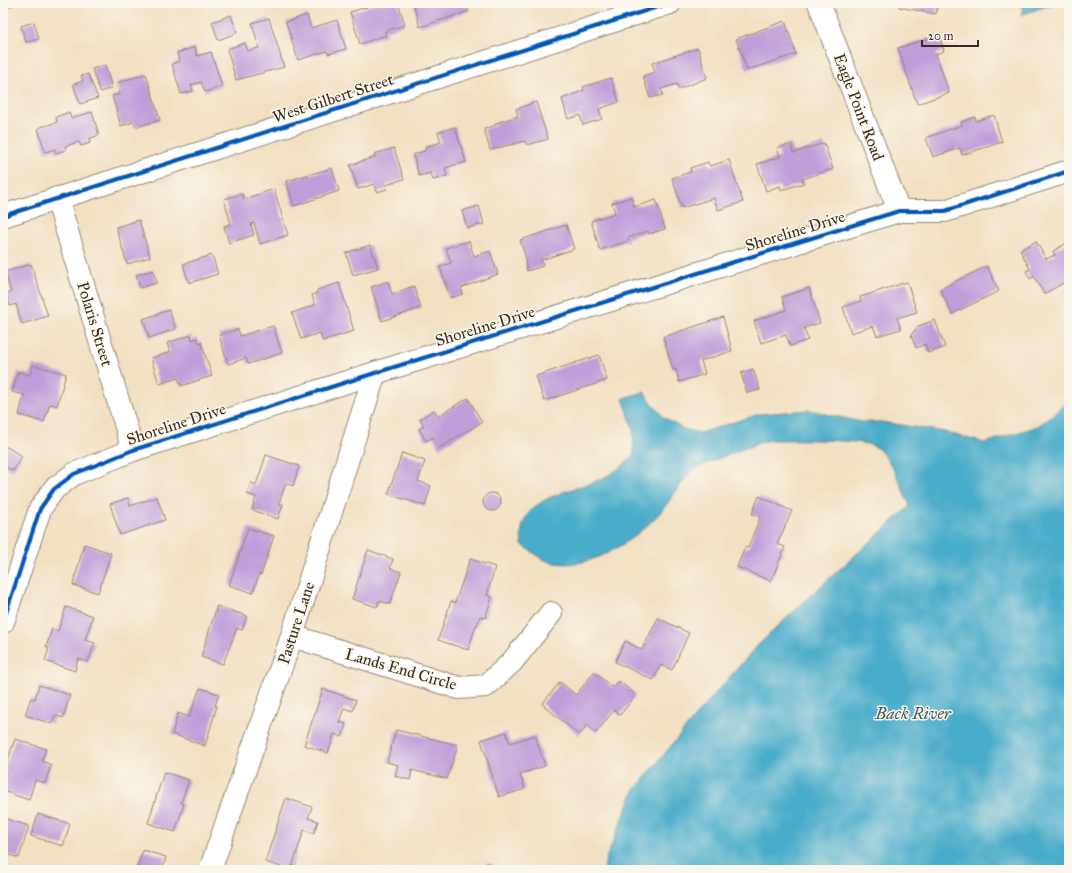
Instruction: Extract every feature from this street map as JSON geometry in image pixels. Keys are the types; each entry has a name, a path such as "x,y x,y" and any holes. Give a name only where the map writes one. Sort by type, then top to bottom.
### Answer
{"street":[{"name":"West Gilbert Street","path":"3,216 670,3"},
{"name":"Eagle Point Road","path":"819,3 900,211"},
{"name":"Shoreline Drive","path":"3,622 40,509 54,489 74,474 133,450 375,373 900,211 945,211 1069,171"},
{"name":"Polaris Street","path":"57,198 133,450"},
{"name":"Pasture Lane","path":"210,870 292,636 375,373"},
{"name":"Lands End Circle","path":"292,636 459,688 486,686 512,662 551,613"}],"water":[{"path":"1024,3 1056,3 1021,15"},
{"name":"Back River","path":"644,392 663,417 683,429 700,433 759,414 809,410 862,422 882,422 945,432 985,443 1038,426 1069,401 1069,870 603,870 607,856 634,791 703,707 759,644 910,506 892,467 883,453 877,448 870,445 843,441 770,440 716,460 691,472 658,515 648,525 623,544 595,558 580,563 565,564 551,562 540,557 522,545 522,529 527,516 536,506 561,493 608,476 620,468 634,455 633,429 623,398"}],"building":[{"path":"3,3 11,3 12,6 3,8"},
{"path":"314,3 331,3 315,8"},
{"path":"380,3 398,3 405,25 385,31 386,35 360,44 350,12"},
{"path":"413,3 466,3 469,11 420,27"},
{"path":"899,3 938,3 936,14 899,7"},
{"path":"231,15 237,33 218,40 212,22"},
{"path":"307,15 311,28 337,20 346,49 328,54 327,51 298,60 286,22"},
{"path":"269,18 284,67 236,80 227,49 245,43 248,51 259,48 252,23"},
{"path":"785,21 796,54 747,70 736,39"},
{"path":"34,22 39,39 26,42 21,26"},
{"path":"939,35 944,51 936,54 949,93 917,104 898,48"},
{"path":"195,47 197,56 211,52 222,86 205,92 201,82 191,85 193,91 181,94 172,64 179,61 177,53"},
{"path":"698,48 707,78 679,89 677,84 661,89 663,95 650,98 643,76 655,72 652,63"},
{"path":"105,65 112,88 100,92 92,69"},
{"path":"88,74 98,98 80,104 73,84 83,81 81,76"},
{"path":"146,74 160,120 136,127 134,122 121,126 112,96 120,94 116,83"},
{"path":"611,78 619,102 599,109 602,119 583,125 580,115 568,119 562,99 584,90 583,87"},
{"path":"536,102 548,139 527,145 525,141 490,150 484,129 496,125 496,123 518,116 516,109"},
{"path":"69,112 71,118 92,112 99,135 89,139 90,143 81,146 79,142 65,146 66,150 56,153 55,149 45,152 38,128 57,122 56,117"},
{"path":"994,115 1002,142 962,155 960,148 933,157 926,138 962,125 961,122 975,117 976,121"},
{"path":"455,127 466,162 445,168 447,176 433,180 431,173 419,176 413,155 426,150 425,147 441,142 438,132"},
{"path":"824,143 833,169 802,179 804,183 781,190 780,186 766,191 757,164 780,157 777,148 791,144 793,153"},
{"path":"394,148 404,179 386,185 387,189 377,192 374,184 358,189 350,165 375,157 374,154"},
{"path":"729,160 743,202 718,210 714,198 682,208 672,178 691,172 690,168 708,162 710,166"},
{"path":"332,168 339,191 294,206 286,181"},
{"path":"274,189 288,235 260,244 254,223 251,224 254,235 229,243 224,226 231,224 224,199 242,194 244,199"},
{"path":"631,197 634,207 656,200 665,229 649,234 648,231 628,238 628,241 600,250 591,221 615,213 612,203"},
{"path":"479,206 484,224 467,228 462,211"},
{"path":"139,220 150,257 127,264 116,227"},
{"path":"566,225 574,249 541,260 543,266 527,271 525,262 527,262 520,240"},
{"path":"469,241 474,256 490,251 498,274 461,288 463,294 450,298 440,267 451,263 446,248"},
{"path":"1036,241 1046,259 1055,255 1053,251 1069,242 1069,280 1044,294 1034,276 1030,279 1026,271 1030,269 1020,250"},
{"path":"370,245 378,268 353,275 346,253"},
{"path":"212,255 218,274 189,283 183,264"},
{"path":"31,264 48,316 22,324 16,304 10,306 6,294 11,292 5,272"},
{"path":"987,266 999,291 952,314 940,289"},
{"path":"153,270 157,283 140,288 136,275"},
{"path":"388,281 392,294 414,286 421,308 382,321 371,287"},
{"path":"907,282 917,312 897,318 901,329 877,336 873,326 851,333 843,307 861,301 860,297"},
{"path":"339,283 354,331 322,341 320,333 301,339 292,313 315,305 312,295 317,293 317,290"},
{"path":"809,288 820,323 804,328 808,340 790,346 786,335 761,343 754,321 786,310 782,297"},
{"path":"169,310 176,329 149,338 143,319"},
{"path":"723,317 732,351 701,361 705,374 679,382 676,369 673,370 663,337"},
{"path":"935,320 945,347 928,353 925,344 916,348 911,335 918,326"},
{"path":"273,326 282,353 248,364 246,358 228,364 219,335 238,329 240,336"},
{"path":"191,335 192,340 197,338 199,343 201,342 212,376 181,386 178,378 159,384 151,358 170,352 167,343"},
{"path":"599,355 607,380 544,401 536,376"},
{"path":"33,365 66,374 57,406 50,404 44,422 19,415 24,395 12,392 18,372 30,375"},
{"path":"753,369 760,390 747,393 741,373"},
{"path":"468,398 482,422 439,448 433,437 426,441 419,429 424,426 420,419 434,410 438,416"},
{"path":"3,445 22,456 13,471 6,467 3,471"},
{"path":"402,453 425,461 418,481 431,486 425,506 388,494"},
{"path":"266,455 299,466 293,486 286,483 279,503 283,505 278,519 252,510 256,497 247,494 251,483 256,485"},
{"path":"492,493 498,496 501,502 498,508 492,511 486,508 483,502 486,496"},
{"path":"759,496 792,511 777,544 785,547 771,581 737,567 745,547 748,548 760,517 752,514"},
{"path":"157,497 165,520 120,535 110,504 128,498 130,506"},
{"path":"248,528 274,536 261,575 259,574 253,593 229,585"},
{"path":"84,544 111,553 98,593 73,585"},
{"path":"368,550 393,559 390,568 401,572 390,604 379,601 377,607 352,599"},
{"path":"470,559 495,567 487,595 492,597 485,618 480,616 468,650 438,640 451,601 455,603"},
{"path":"217,606 247,616 242,630 237,628 223,664 201,657"},
{"path":"66,607 93,616 85,640 95,643 88,662 78,659 75,671 45,661 49,648 46,647 52,629 58,631"},
{"path":"658,618 689,633 672,670 661,665 653,680 615,662 625,641 642,650"},
{"path":"594,672 613,688 619,681 636,695 620,715 614,710 596,733 587,725 579,735 542,704 560,682 576,695"},
{"path":"39,685 70,695 63,718 55,715 52,724 25,715 31,698 35,699"},
{"path":"200,688 219,694 205,746 172,734 178,713 189,717"},
{"path":"323,689 356,700 353,711 344,708 339,722 346,724 342,737 334,734 328,753 304,745"},
{"path":"396,730 458,745 447,779 412,770 410,780 395,776 398,765 387,762"},
{"path":"506,732 510,743 535,735 545,766 520,774 525,789 499,797 481,740"},
{"path":"15,739 46,749 42,761 51,765 45,783 35,780 29,800 3,791 3,781 6,772 4,771"},
{"path":"164,772 189,780 181,803 184,804 175,832 148,823"},
{"path":"286,798 312,807 308,818 318,821 314,833 304,830 291,870 265,862"},
{"path":"38,814 70,824 63,846 31,836"},
{"path":"3,818 29,826 19,858 3,853"},
{"path":"143,850 166,857 162,870 136,870"},
{"path":"487,863 505,870 484,870"}],"cycle path":[{"path":"3,216 670,3"},
{"path":"3,622 40,509 54,489 74,474 133,450 375,373 899,211 945,211 1069,171"}]}
